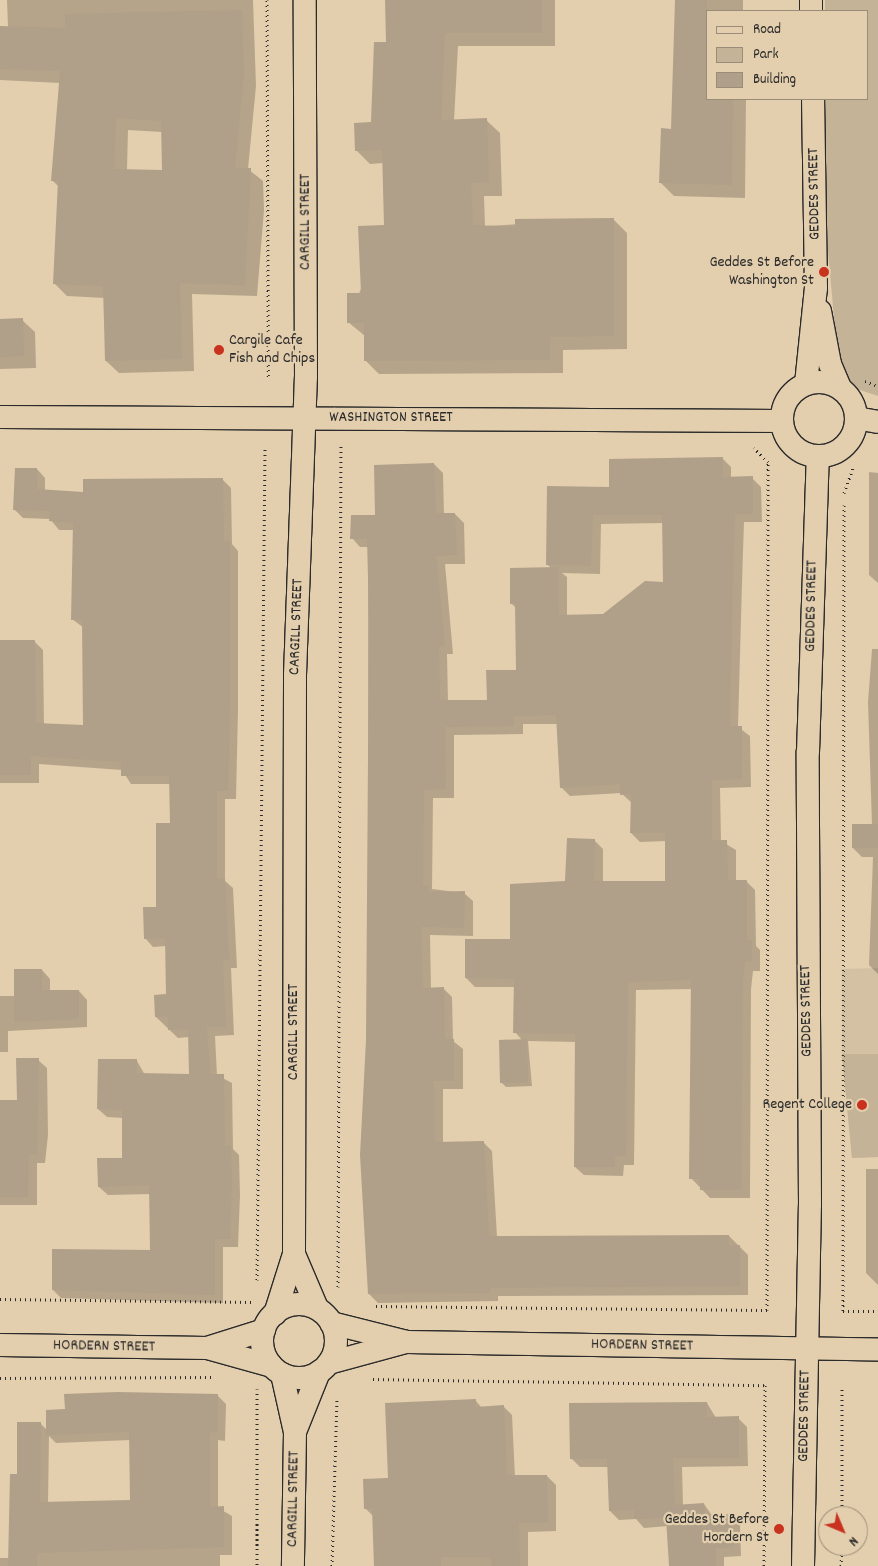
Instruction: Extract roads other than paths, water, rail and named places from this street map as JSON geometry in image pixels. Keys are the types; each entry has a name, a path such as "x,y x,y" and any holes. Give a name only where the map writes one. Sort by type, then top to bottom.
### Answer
{"street":[{"name":"CARGILL STREET","path":"270,1322 294,1254 295,675 305,418 305,0"},
{"name":"GEDDES STREET","path":"806,384 816,288 813,100"},
{"name":"GEDDES STREET","path":"816,288 830,364 840,388"},
{"path":"817,382 840,388 856,418 845,445 818,456 789,442 782,421 786,403 806,384 817,382"},
{"name":"WASHINGTON STREET","path":"0,417 782,421"},
{"path":"856,418 878,422"},
{"name":"GEDDES STREET","path":"803,1566 807,1348 808,752 818,456"},
{"name":"CARGILL STREET","path":"294,1254 324,1316"},
{"path":"292,1305 324,1316 336,1339 324,1368 308,1377 277,1370 264,1349 270,1322 292,1305"},
{"name":"HORDERN STREET","path":"324,1316 407,1342 878,1349"},
{"name":"HORDERN STREET","path":"207,1348 270,1322"},
{"name":"HORDERN STREET","path":"324,1368 407,1342"},
{"name":"HORDERN STREET","path":"0,1345 207,1348 277,1370"},
{"name":"CARGILL STREET","path":"294,1432 324,1368"},
{"name":"CARGILL STREET","path":"277,1370 294,1432 293,1566"}],"place":[{"name":"Geddes St Before Washington St","path":"824,272"},
{"name":"Cargile Cafe Fish and Chips","path":"219,350"},
{"name":"Regent College","path":"862,1105"},
{"name":"Geddes St Before Hordern St","path":"779,1529"}]}
